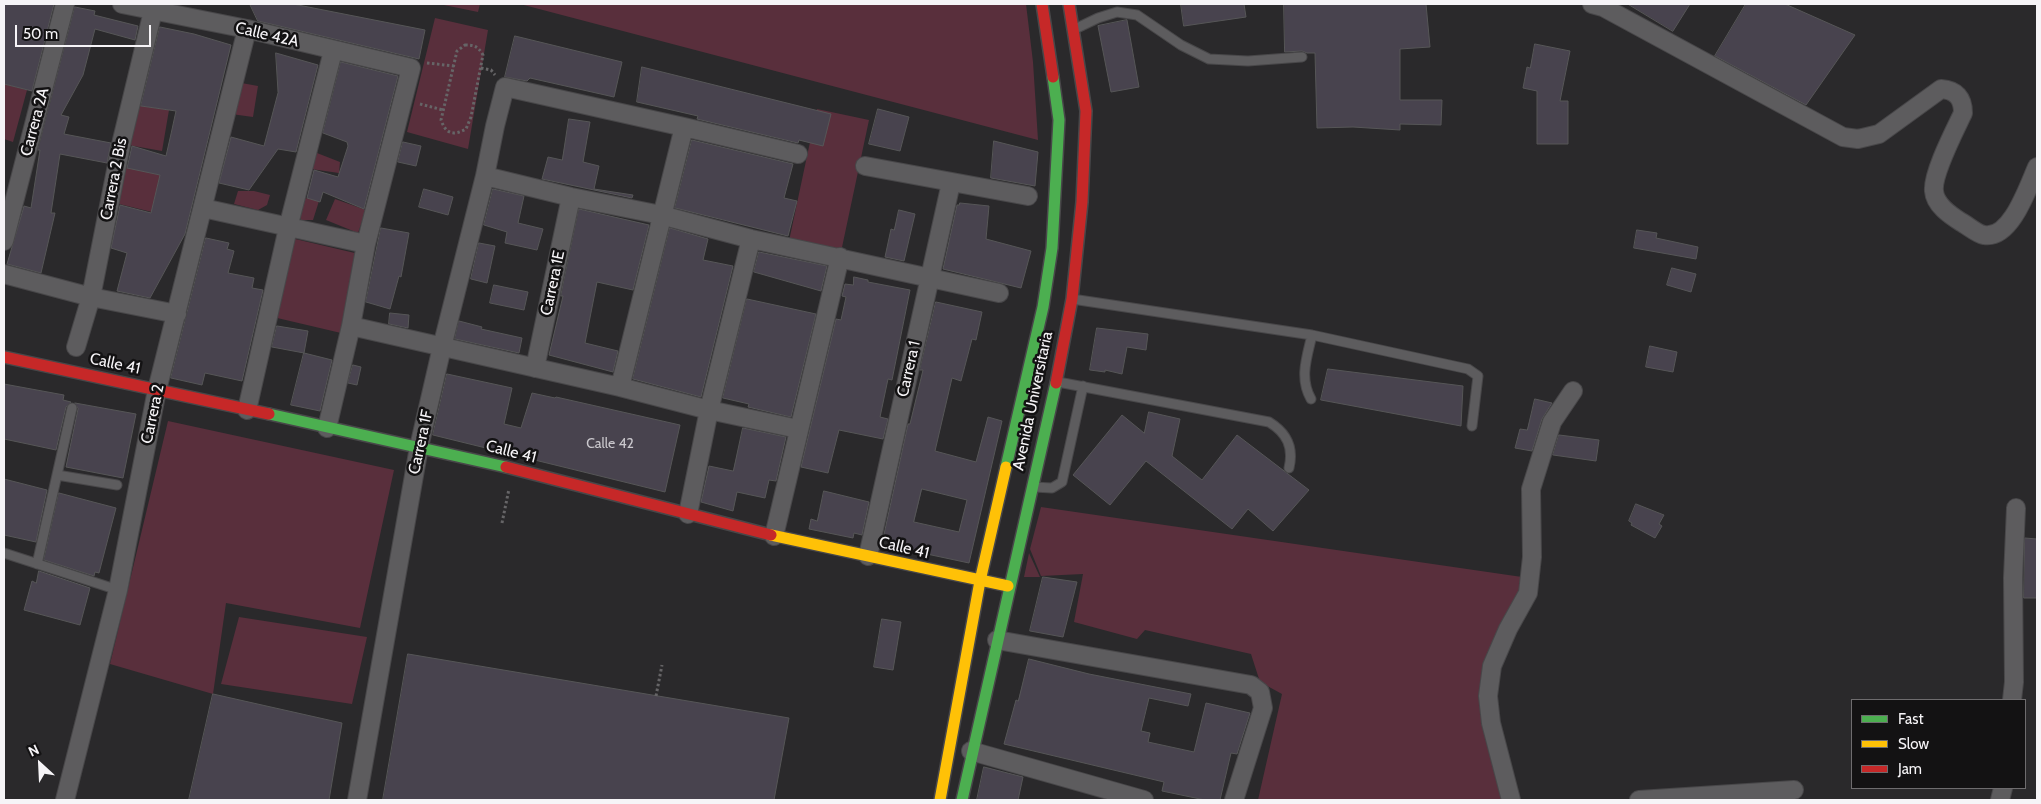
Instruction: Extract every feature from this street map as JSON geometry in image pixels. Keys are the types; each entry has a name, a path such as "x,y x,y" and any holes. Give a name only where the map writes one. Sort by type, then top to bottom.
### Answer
{"main road":[{"name":"Avenida Universitaria","path":"940,800 980,581 1043,307 1052,248 1058,120 1048,31 1042,4"},
{"name":"Avenida Universitaria","path":"962,800 1008,586 1056,381 1072,298 1082,202 1086,111 1069,4"},
{"name":"Calle 41","path":"4,357 419,447 513,469 774,536 1008,586"}],"street":[{"name":"Carrera 2A","path":"4,241 66,4"},
{"name":"Calle 42A","path":"122,4 247,29 333,51 411,68"},
{"path":"1600,5 1843,137 1858,139 1879,134 1941,89 1950,90 1957,94 1963,103 1963,113 1934,179 1934,192 1940,205 1949,214 1983,235 1998,233 2010,222 2037,167"},
{"name":"Carrera 2 Bis","path":"76,347 91,297 122,140 153,11"},
{"name":"Carrera 2","path":"65,800 118,590 157,390 247,29"},
{"path":"247,410 288,228 333,51"},
{"path":"327,428 351,326 366,244 411,68"},
{"name":"Carrera 1F","path":"357,800 419,447 505,88 684,127"},
{"path":"620,387 684,127 798,154"},
{"path":"865,166 1028,196"},
{"path":"485,176 571,197 661,215 751,239 999,293"},
{"name":"Carrera 1","path":"868,556 951,183"},
{"name":"Carrera 1E","path":"535,368 571,197"},
{"path":"203,208 366,244"},
{"path":"688,514 709,410 751,239"},
{"path":"774,536 798,428 840,257"},
{"path":"4,274 91,297 177,314"},
{"path":"351,326 620,387 709,410 798,428"},
{"path":"1511,800 1491,723 1488,696 1492,666 1528,592 1532,557 1531,489 1552,422 1573,391"},
{"path":"2012,699 2013,578 2016,508"},
{"path":"997,640 1251,685 1260,692 1263,708 1234,800"},
{"path":"972,752 1144,800"},
{"path":"1640,800 1794,790"}],"lane":[{"path":"1074,29 1117,12 1137,15 1181,45 1209,59 1248,60 1302,57"},
{"path":"1072,298 1312,335 1468,369 1478,376 1472,426"},
{"path":"1311,399 1304,382 1312,335"},
{"path":"1056,381 1269,422 1278,428 1290,446 1292,456 1289,468"},
{"path":"1031,487 1052,488 1062,482 1083,386"},
{"path":"38,564 72,408"},
{"path":"57,475 118,485"},
{"path":"4,553 118,590"}],"path":[{"path":"465,45 474,45 484,55 471,117 466,129 457,134 449,133 440,120 443,110 457,52 465,45"},
{"path":"411,68 420,64 430,63 454,66"},
{"path":"403,100 443,110"},
{"path":"502,523 513,469"},
{"path":"656,696 662,665"}],"shaded area":[{"path":"439,4 480,4 478,12"},
{"path":"520,4 1026,4 1033,62 1038,140"},
{"path":"435,18 488,30 468,149 407,132"},
{"path":"236,82 258,86 253,117 231,114"},
{"path":"4,84 27,90 13,142 4,139"},
{"path":"134,105 169,110 162,151 128,145"},
{"path":"817,109 869,120 841,252 789,241"},
{"path":"317,153 340,162 339,173 311,169"},
{"path":"121,166 160,175 152,212 119,204 113,211"},
{"path":"238,191 254,191 270,195 267,205 258,210 234,204"},
{"path":"307,198 319,201 313,220 301,220 299,215 300,201"},
{"path":"335,199 366,210 358,233 326,220"},
{"path":"291,238 359,254 341,333 273,317"},
{"path":"168,421 394,470 360,628 226,603 213,694 110,664"},
{"path":"1041,507 1522,577 1520,595 1482,705 1506,800 1258,800 1282,694 1260,682 1251,654 1145,630 1137,639 1074,622 1083,574 1041,576 1030,549"},
{"path":"1029,553 1040,577 1024,577"},
{"path":"239,617 367,637 352,704 221,684"}],"building":[{"path":"4,4 54,4 32,91 4,84"},
{"path":"250,4 293,4 425,30 419,59 258,21"},
{"path":"1181,4 1244,4 1246,17 1184,26"},
{"path":"1284,4 1426,4 1430,47 1400,49 1400,100 1442,100 1441,125 1400,124 1400,130 1353,127 1317,128 1315,53 1302,51 1285,52"},
{"path":"1628,4 1690,4 1673,31"},
{"path":"1746,4 1785,4 1855,35 1806,105 1715,56"},
{"path":"75,7 95,11 94,15 138,26 135,40 95,29 83,75 61,115 69,117 64,134 111,143 107,163 60,154 51,213 55,213 41,273 7,264 24,206 31,208 40,150 38,150"},
{"path":"1127,20 1139,87 1111,92 1098,26"},
{"path":"160,27 194,34 231,45 185,234 150,298 117,291 127,253 111,248 120,205 151,213 160,175 127,168 132,146 166,156 171,134 176,111 141,106"},
{"path":"515,36 622,62 614,97 530,78 527,81 505,77"},
{"path":"1535,44 1570,51 1560,101 1568,101 1568,144 1537,144 1537,91 1523,88 1527,67 1530,68"},
{"path":"276,53 318,65 296,152 278,149 249,190 219,183 231,137 264,146 278,93"},
{"path":"341,62 398,76 364,209 323,192 320,202 307,198 314,170 338,177 348,146 347,142 323,133"},
{"path":"642,67 831,114 823,146 799,140 798,143 697,119 698,116 637,102"},
{"path":"878,109 909,117 900,151 869,144"},
{"path":"569,119 590,122 583,162 599,166 594,189 633,195 632,198 542,179 548,157 562,160"},
{"path":"692,140 793,164 784,198 797,201 788,236 675,208"},
{"path":"994,141 1038,152 1035,186 991,178"},
{"path":"403,142 421,146 416,166 398,162"},
{"path":"424,189 453,197 448,215 419,207"},
{"path":"493,189 524,196 518,223 543,229 537,250 505,243 507,232 484,225"},
{"path":"960,203 989,206 986,239 1031,251 1021,288 943,269 957,205"},
{"path":"579,209 649,225 633,290 597,282 585,343 618,351 613,372 549,355 563,296 561,296"},
{"path":"899,210 915,214 904,261 885,257 891,229 894,230"},
{"path":"381,228 409,233 401,277 399,276 390,309 366,302"},
{"path":"670,228 708,239 703,260 733,266 701,397 633,379"},
{"path":"1637,230 1657,233 1656,238 1698,247 1696,259 1634,248"},
{"path":"206,238 229,243 227,249 234,251 228,273 254,278 252,288 263,290 242,381 205,373 202,385 171,378"},
{"path":"479,243 495,246 487,283 471,279"},
{"path":"759,252 827,266 821,291 754,272"},
{"path":"1672,268 1696,274 1691,292 1667,285"},
{"path":"854,277 868,280 868,282 910,290 892,380 888,379 880,417 888,419 883,439 839,430 828,473 801,467 836,319 841,320 846,297 842,296 845,284 853,285"},
{"path":"494,285 528,292 524,310 490,303"},
{"path":"747,299 816,314 791,417 748,407 749,404 723,398"},
{"path":"936,302 982,312 976,340 972,339 961,381 952,378 935,451 976,462 988,417 1002,421 969,563 894,547 895,542 883,539 908,424 910,424 923,370 920,370","holes":["922,489 967,500 959,532 914,522"]},
{"path":"390,313 409,315 408,328 389,324"},
{"path":"459,321 482,327 481,329 522,338 519,353 455,339"},
{"path":"277,326 308,331 304,353 272,347"},
{"path":"1097,328 1148,334 1146,350 1127,347 1122,374 1105,370 1105,372 1090,370"},
{"path":"1650,346 1677,352 1673,372 1646,367"},
{"path":"304,353 332,360 320,411 291,405"},
{"path":"353,365 361,367 357,385 348,383"},
{"path":"1328,369 1463,386 1461,426 1321,400"},
{"path":"447,374 512,388 504,424 521,428 532,393 680,425 665,492 433,435"},
{"path":"4,384 64,395 63,400 71,402 66,407 56,450 4,439"},
{"path":"1535,399 1552,403 1542,419 1532,451 1515,448 1520,429 1527,430"},
{"path":"75,403 136,414 123,478 66,467 78,409"},
{"path":"1149,412 1180,419 1172,456 1202,480 1237,435 1309,490 1273,531 1248,509 1232,529 1146,461 1110,505 1073,475 1122,415 1144,433"},
{"path":"743,428 786,437 776,481 769,480 765,498 737,492 733,511 701,502 709,466 733,471"},
{"path":"1559,435 1599,440 1596,461 1553,455"},
{"path":"4,479 47,490 36,542 4,535"},
{"path":"824,491 869,502 862,535 854,533 853,538 809,529 811,519 817,521"},
{"path":"59,493 116,508 99,573 95,572 94,576 44,560"},
{"path":"1636,504 1664,515 1659,524 1662,526 1655,538 1631,525 1632,523 1629,521"},
{"path":"2025,538 2037,539 2037,598 2024,598"},
{"path":"39,571 90,588 80,625 24,610 32,581 36,583"},
{"path":"1043,577 1077,582 1063,637 1030,631"},
{"path":"882,619 901,622 893,670 874,667"},
{"path":"408,654 789,718 774,800 383,800"},
{"path":"1029,659 1089,674 1191,694 1188,706 1149,698 1141,731 1150,733 1148,742 1194,752 1206,703 1250,713 1237,754 1231,753 1220,800 1205,800 1162,791 1164,782 1004,744"},
{"path":"213,694 342,723 329,800 189,800"},
{"path":"984,767 1023,777 1018,800 977,800"}],"traffic: fast":[{"path":"1006,467 1043,307 1052,248 1059,120 1053,77"},
{"path":"962,800 1056,383"},
{"path":"269,414 506,467"}],"traffic: slow":[{"path":"940,800 980,581 1006,467"},
{"path":"771,535 1008,586"}],"traffic: jam":[{"path":"1042,4 1053,77"},
{"path":"1056,383 1072,299 1082,202 1086,111 1069,4"},
{"path":"4,357 269,414"},
{"path":"506,467 771,535"}]}
